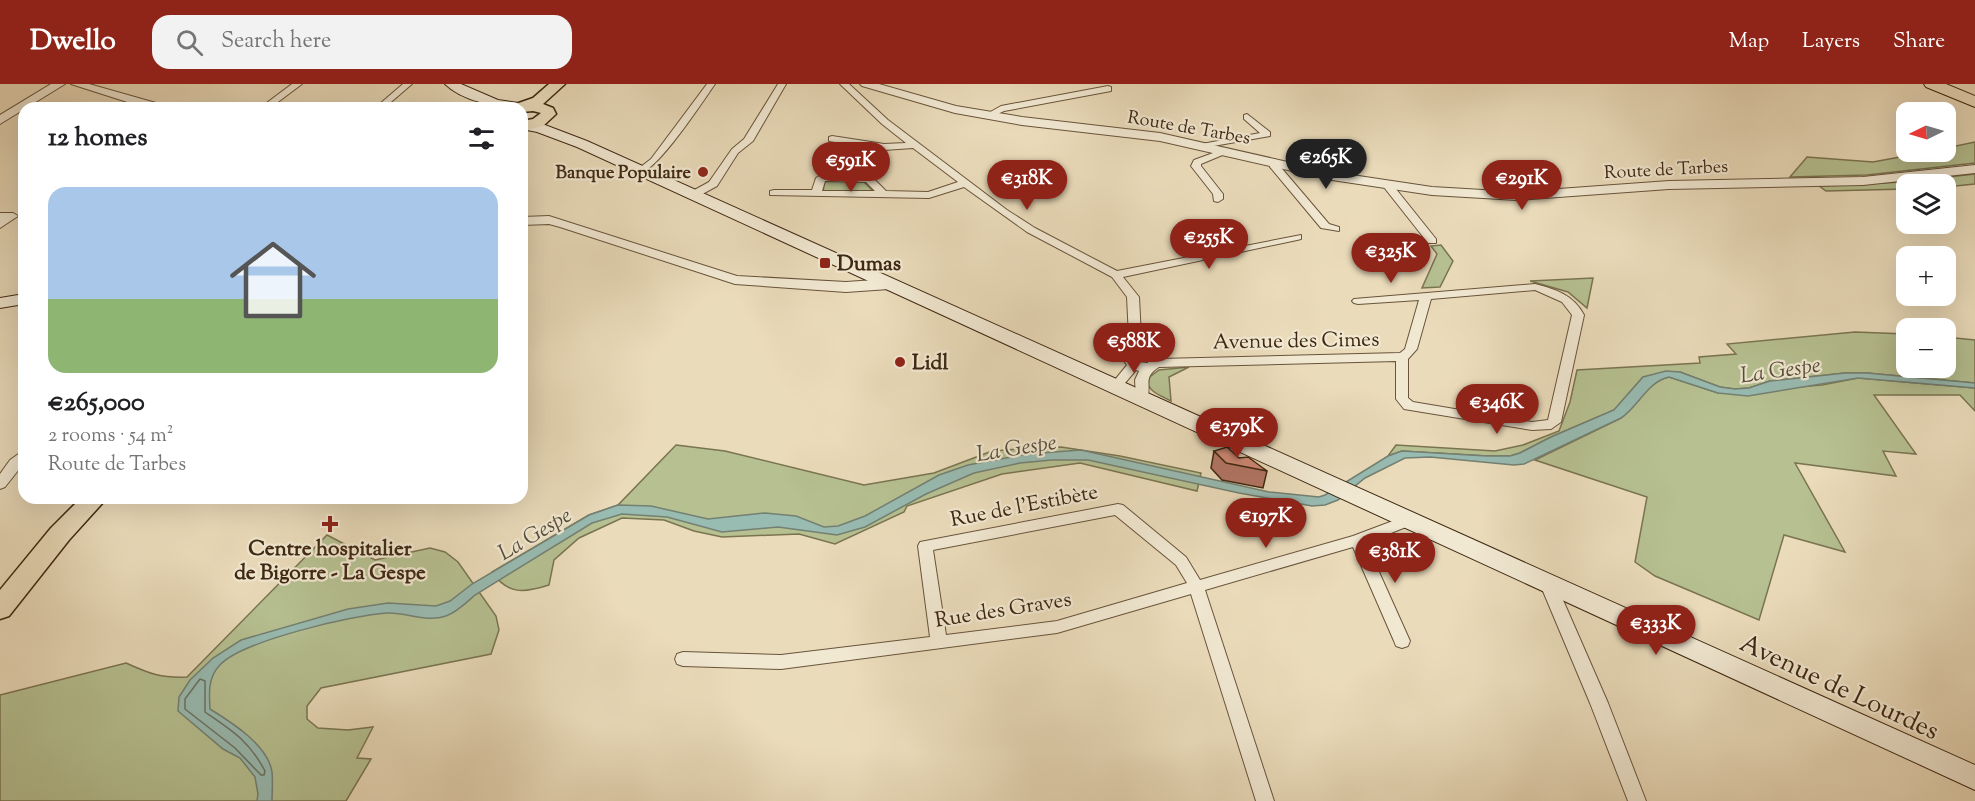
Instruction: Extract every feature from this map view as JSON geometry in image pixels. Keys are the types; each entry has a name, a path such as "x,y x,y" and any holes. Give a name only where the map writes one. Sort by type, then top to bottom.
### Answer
{"highway":[{"path":"1932,84 1975,102"},
{"path":"1944,84 1975,97"}],"main road":[{"path":"451,84 487,102"},
{"path":"528,105 538,101 558,84"},
{"path":"558,134 547,124 546,113 549,98 565,84"},
{"path":"528,108 546,113"},
{"path":"528,124 546,113"},
{"name":"Avenue de Lourdes","path":"528,127 558,134 1142,397 1406,521 1975,778"},
{"path":"0,303 18,300"},
{"path":"0,587 44,534 74,504"},
{"path":"0,609 60,534 89,504"}],"street":[{"path":"30,102 59,84"},
{"path":"77,84 138,102"},
{"path":"272,102 298,84"},
{"path":"386,102 408,84"},
{"path":"640,171 654,161 711,84"},
{"path":"693,195 713,184 735,151 748,141 782,84"},
{"path":"857,97 859,89 867,84"},
{"name":"Route de Tarbes","path":"867,84 955,109 1160,137 1388,186 1460,193 1518,196 1669,185 1863,181 1975,169"},
{"path":"848,85 857,97 913,145 1017,222 1116,275 1133,297 1135,337 1142,353 1132,356 1130,361 1144,366"},
{"path":"989,115 1001,109 1108,89"},
{"path":"0,120 18,109"},
{"path":"1205,146 1267,134 1247,117"},
{"path":"832,139 884,147 913,145"},
{"path":"1218,199 1218,194 1196,166 1197,162 1227,151"},
{"path":"1272,161 1326,226 1335,229"},
{"path":"816,193 821,178 868,179 883,194"},
{"path":"774,193 929,195 965,183"},
{"path":"1388,186 1432,241"},
{"path":"0,216 13,216 0,225"},
{"path":"528,221 549,220 565,224 735,280 846,287 889,284"},
{"path":"1116,275 1296,237"},
{"name":"Avenue des Cimes","path":"1144,366 1402,357 1411,349 1426,296 1535,287 1557,294 1576,308 1578,315 1554,422 1546,426 1532,426 1409,406 1402,399 1402,357"},
{"path":"1358,301 1426,296"},
{"path":"1114,385 1144,366"},
{"path":"1142,397 1141,380 1144,366"},
{"path":"0,463 18,459"},
{"path":"0,484 18,460"},
{"name":"Rue de l'Estibète","path":"939,642 925,546 1118,508 1181,561 1196,586"},
{"name":"Rue des Graves","path":"683,659 781,662 1057,627 1357,540 1406,521"},
{"path":"1357,540 1402,641"},
{"path":"1548,584 1599,703 1637,801"},
{"path":"1196,586 1265,801"}],"green space":[{"path":"1975,142 1975,163 1867,175 1790,177 1807,157 1873,162 1896,158 1896,162 1956,162 1956,146"},
{"path":"1975,174 1975,184 1956,186 1956,176"},
{"path":"825,180 863,181 873,191 823,191"},
{"path":"1896,182 1896,189 1826,191 1819,186"},
{"path":"1441,245 1453,261 1440,287 1422,288 1437,254 1431,246"},
{"path":"1593,278 1587,308 1568,292 1530,281"},
{"path":"1855,332 1896,334 1896,376 1845,373 1770,381 1749,388 1735,389 1720,387 1680,372 1643,377 1614,410 1520,453 1510,456 1487,456 1402,451 1388,456 1396,445 1495,451 1523,445 1559,431 1570,402 1577,370 1700,363 1699,357 1736,354 1727,344"},
{"path":"1956,338 1975,340 1975,383 1921,378 1956,378"},
{"path":"1189,367 1169,377 1171,401 1149,387 1147,379 1159,370"},
{"path":"1669,377 1718,393 1822,385 1858,378 1975,388 1975,411 1960,395 1874,395 1916,454 1883,451 1896,476 1795,463 1845,552 1784,535 1759,620 1655,576 1635,562 1647,497 1535,460 1621,418 1655,383"},
{"path":"676,445 725,451 864,485 934,473 992,451 1029,448 1061,447 1120,456 1201,473 1197,491 1080,463 1002,474 907,506 904,512 835,544 799,534 722,537 694,531 664,520 622,518 579,538 554,560 549,585 532,590 517,590 504,585 492,572 589,515 618,505"},
{"path":"327,535 375,560 430,548 445,552 458,562 496,616 499,630 491,654 321,688 307,706 307,719 318,728 348,730 373,727 357,758 371,759 346,801 0,801 0,695 126,663 156,674 187,677"}],"water":[{"path":"1666,371 1680,372 1720,387 1735,389 1749,388 1770,381 1845,373 1867,373 1896,376 1896,378 1975,383 1975,388 1858,378 1748,396 1718,393 1669,377 1662,379 1649,389 1621,418 1524,464 1430,457 1405,458 1365,478 1338,500 1325,505 1312,506 1239,493 1088,460 1052,460 1020,463 974,473 926,494 865,527 837,535 778,527 722,532 667,517 622,514 592,523 475,595 458,610 446,616 424,618 387,613 325,624 249,647 219,666 211,681 210,709 247,735 264,753 272,772 272,801 257,801 255,777 240,758 223,749 178,711 179,697 190,680 213,658 241,640 348,609 388,603 436,606 450,601 472,584 589,515 618,505 651,506 708,519 765,513 796,516 824,527 838,526 865,516 939,475 968,465 1027,454 1081,450 1269,492 1319,497 1388,456 1402,451 1487,456 1510,456 1520,453 1614,410 1643,377"}],"building":[{"path":"1227,447 1239,458 1248,457 1267,471 1226,463 1214,451"}],"place":[{"name":"Banque Populaire","path":"703,172"},
{"name":"Dumas","path":"825,263"},
{"name":"Lidl","path":"900,362"},
{"name":"Centre hospitalier de Bigorre - La Gespe","path":"330,524"}],"water label":[{"name":"La Gespe","path":"1780,369"},
{"name":"La Gespe","path":"1016,447"},
{"name":"La Gespe","path":"534,533"}]}
